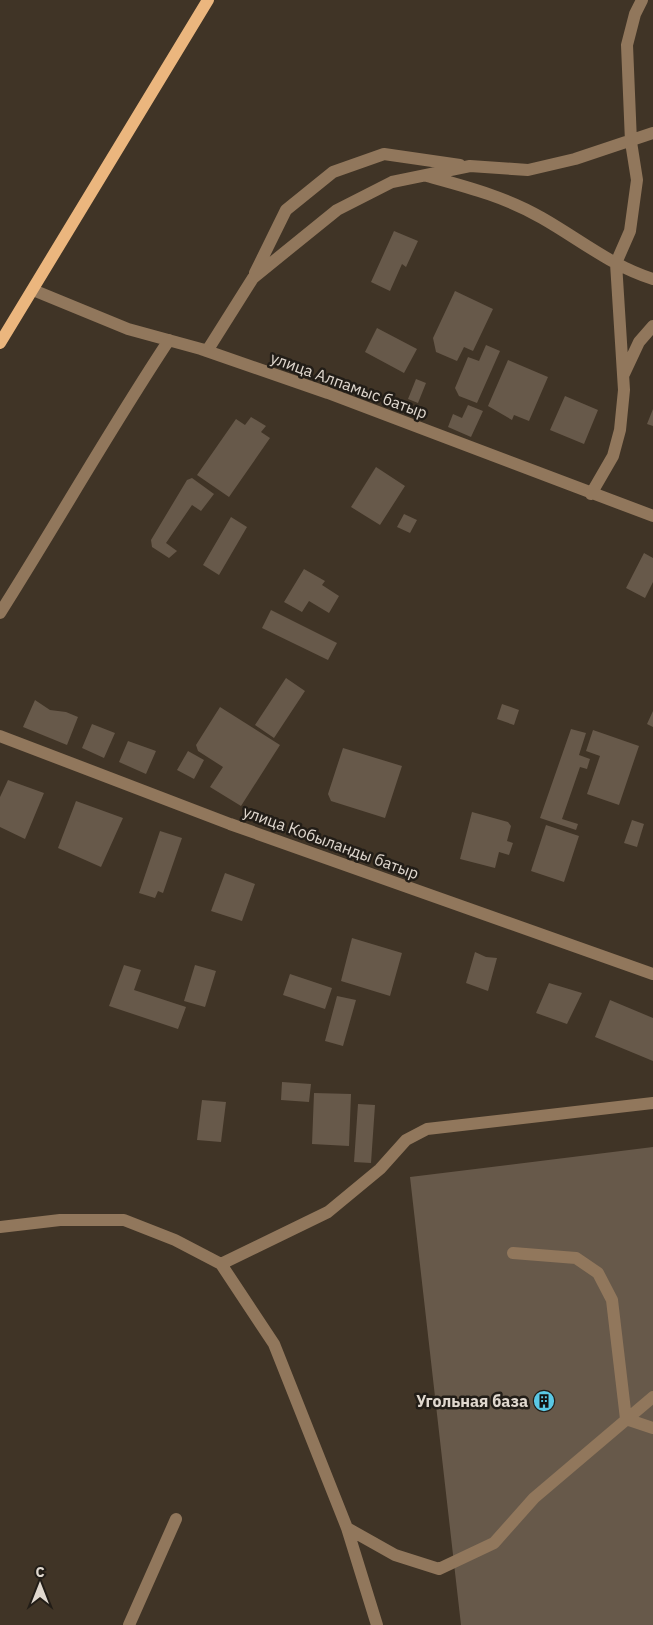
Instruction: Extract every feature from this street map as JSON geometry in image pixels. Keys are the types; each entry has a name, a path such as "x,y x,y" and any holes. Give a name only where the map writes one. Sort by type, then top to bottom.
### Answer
{"main road":[{"path":"0,343 208,0"}],"street":[{"path":"591,494 613,456 620,430 624,390 616,263 630,231 637,180 631,142 627,45 635,14 642,0"},
{"path":"207,351 252,278 286,210 333,172 384,154 470,166 528,170 575,159 631,142 653,133"},
{"path":"252,278 337,210 392,182 470,166"},
{"path":"425,176 489,192 541,217 632,273 653,279"},
{"name":"улица Алпамыс батыр","path":"33,290 128,329 207,351 328,393 653,516"},
{"path":"623,376 638,342 653,326"},
{"path":"0,613 52,531 133,395 169,340"},
{"name":"улица Кобыланды батыр","path":"0,736 230,824 653,974"},
{"path":"221,1264 328,1212 380,1170 406,1140 427,1129 653,1103"},
{"path":"0,1227 60,1220 124,1220 176,1240 221,1264 274,1344 347,1528 375,1623"},
{"path":"513,1253 576,1258 598,1273 612,1300 626,1419"},
{"path":"347,1528 395,1555 439,1568 494,1543 534,1498 653,1397"},
{"path":"626,1419 653,1428"},
{"path":"129,1625 176,1519"}],"building":[{"path":"394,231 418,241 406,267 402,264 390,291 371,282"},
{"path":"455,291 493,309 473,351 464,347 457,361 436,352 433,338"},
{"path":"377,328 417,349 404,373 365,352"},
{"path":"486,345 500,351 477,403 459,396 455,388 468,357 479,361"},
{"path":"508,360 548,377 529,421 514,415 512,420 488,406"},
{"path":"416,379 426,383 418,403 408,399"},
{"path":"565,396 598,410 584,444 550,430"},
{"path":"468,405 483,411 471,437 448,427 453,414 462,418"},
{"path":"653,409 653,426 647,424"},
{"path":"251,417 266,426 261,432 270,438 229,497 197,475 236,419 245,425"},
{"path":"376,467 405,486 380,525 351,507"},
{"path":"192,478 214,494 201,511 192,505 166,543 177,551 169,558 152,547 151,540 187,480"},
{"path":"404,514 417,520 410,533 397,527"},
{"path":"231,517 247,527 219,575 203,565"},
{"path":"644,553 653,558 653,582 645,598 626,588"},
{"path":"304,569 325,581 322,585 339,596 329,613 309,601 302,612 284,602"},
{"path":"271,610 337,643 328,660 262,628"},
{"path":"286,678 305,691 274,738 255,725"},
{"path":"35,700 50,710 66,712 78,717 67,745 23,727"},
{"path":"502,704 519,710 514,725 497,719"},
{"path":"220,707 280,745 241,806 210,787 223,767 198,751 196,745"},
{"path":"653,711 653,727 647,724"},
{"path":"92,724 115,733 104,758 82,748"},
{"path":"571,729 586,733 579,755 590,759 587,769 580,767 562,819 578,824 576,830 540,818"},
{"path":"593,730 639,746 619,805 587,794 600,756 586,751"},
{"path":"128,741 156,751 146,774 119,762"},
{"path":"343,748 402,766 385,818 331,801 328,794"},
{"path":"188,751 204,760 194,779 177,770"},
{"path":"8,780 44,793 25,839 0,827 0,797"},
{"path":"76,801 123,818 101,867 58,848"},
{"path":"472,812 508,822 511,826 507,841 513,843 509,855 499,852 495,868 460,859"},
{"path":"632,820 644,824 637,847 624,843"},
{"path":"546,825 579,836 564,882 531,871"},
{"path":"160,831 182,838 163,893 158,891 155,898 139,893"},
{"path":"225,873 255,884 242,921 211,911"},
{"path":"352,938 402,953 390,996 341,981"},
{"path":"475,952 486,957 497,958 488,991 466,983"},
{"path":"124,965 141,970 134,990 186,1007 178,1029 109,1006"},
{"path":"195,965 216,971 205,1007 184,1001"},
{"path":"290,974 332,988 325,1009 283,995"},
{"path":"549,983 582,993 567,1024 536,1013"},
{"path":"337,996 356,1000 343,1046 325,1041"},
{"path":"610,1000 653,1018 653,1061 595,1037"},
{"path":"282,1082 311,1084 309,1102 281,1100"},
{"path":"314,1093 351,1094 349,1146 312,1144"},
{"path":"202,1100 226,1102 221,1142 197,1140"},
{"path":"358,1104 375,1105 371,1163 354,1162"},
{"name":"Угольная база","path":"653,1147 653,1625 461,1625 410,1177"}],"place":[{"name":"Угольная база","path":"544,1401"}]}
